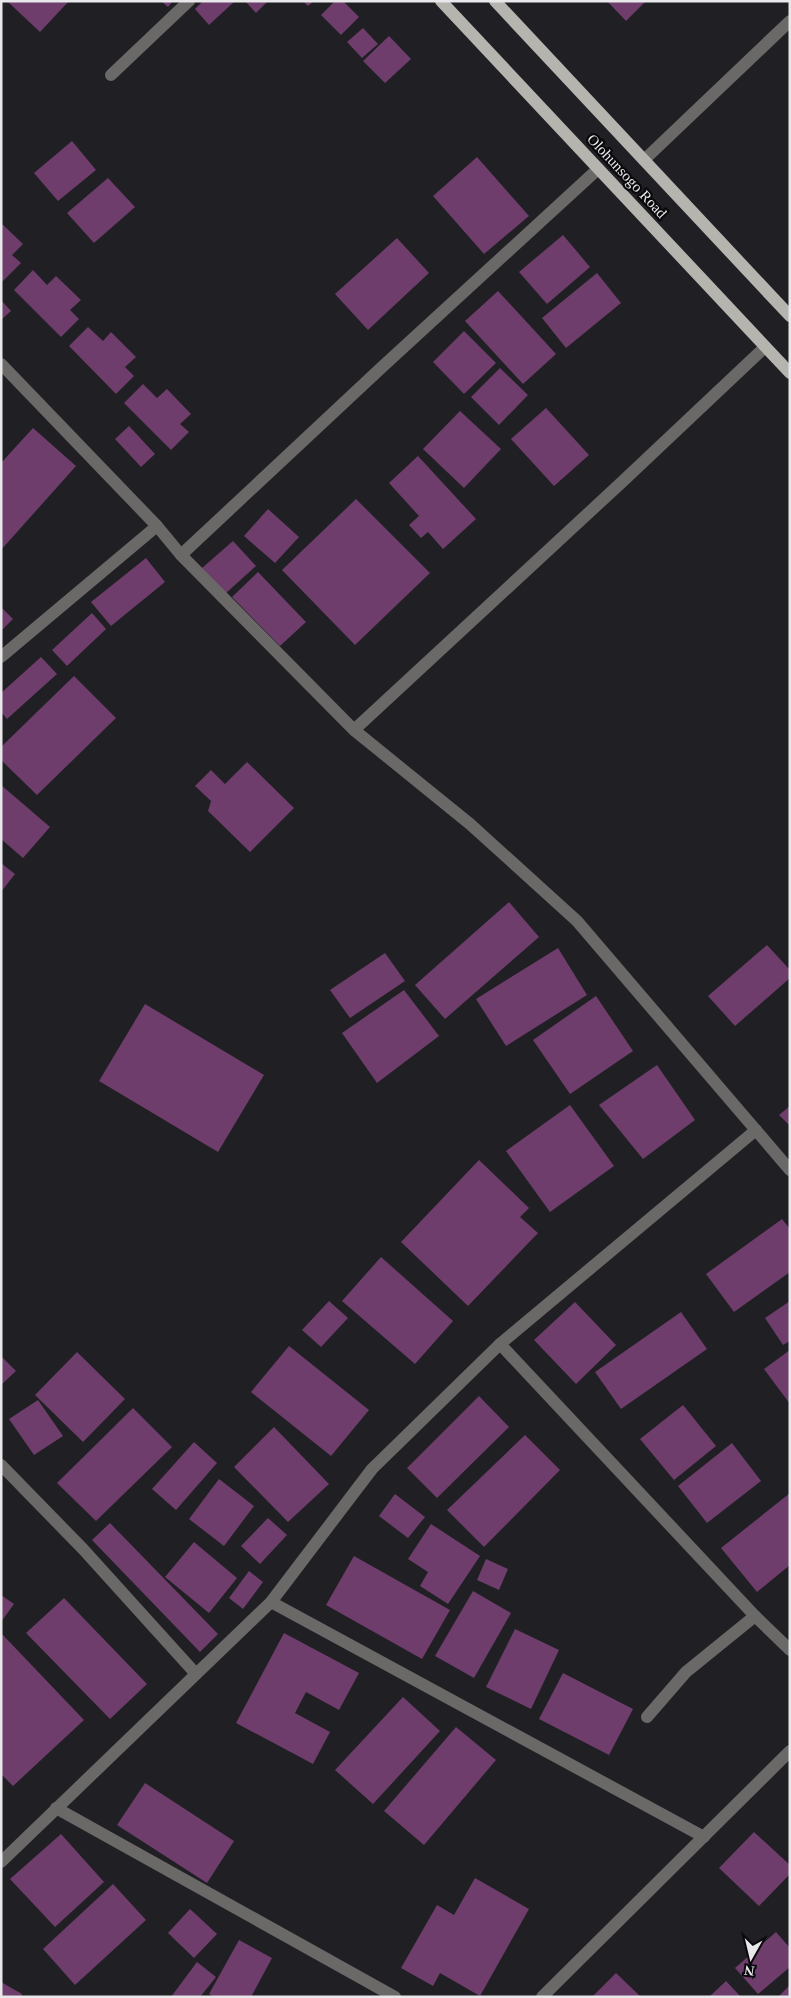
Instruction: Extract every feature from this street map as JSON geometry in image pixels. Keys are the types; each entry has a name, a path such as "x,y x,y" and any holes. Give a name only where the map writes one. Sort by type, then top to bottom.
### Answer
{"main road":[{"name":"Olohunsogo Road","path":"441,1 790,373"},
{"name":"Olohunsogo Road","path":"495,1 790,316"}],"street":[{"path":"111,75 189,1"},
{"path":"644,160 790,21"},
{"path":"181,555 598,169"},
{"path":"354,730 622,482 764,347"},
{"path":"1,364 157,526 181,555 354,730 470,824 577,921 790,1170"},
{"path":"1,657 157,526"},
{"path":"1,1862 271,1602 372,1470 500,1344 756,1130"},
{"path":"500,1344 755,1616 790,1650"},
{"path":"1,1465 83,1549 196,1674"},
{"path":"271,1602 704,1837"},
{"path":"647,1717 686,1672 755,1616"},
{"path":"542,1997 790,1750"},
{"path":"56,1808 395,1997"}],"building":[{"path":"7,1 69,1 40,32"},
{"path":"161,1 173,1 168,7"},
{"path":"203,1 235,1 209,25 195,9"},
{"path":"245,1 268,1 256,13"},
{"path":"303,1 314,1 308,6"},
{"path":"335,1 343,1 359,17 341,35 321,15"},
{"path":"607,1 646,1 626,21"},
{"path":"363,28 378,44 362,58 347,42"},
{"path":"389,36 411,59 385,83 363,61"},
{"path":"72,141 96,170 58,201 34,173"},
{"path":"477,157 529,216 484,254 433,196"},
{"path":"108,178 135,207 94,243 67,213"},
{"path":"1,223 23,244 12,255 21,263 3,281 1,280"},
{"path":"563,235 590,267 547,304 519,272"},
{"path":"397,238 429,273 368,330 335,294"},
{"path":"33,270 47,285 56,276 81,300 70,310 79,319 61,337 14,290"},
{"path":"597,273 621,303 566,348 542,318"},
{"path":"498,291 556,354 523,384 465,321"},
{"path":"1,300 11,311 1,320"},
{"path":"88,327 103,341 111,332 136,357 125,367 134,376 116,394 69,346"},
{"path":"464,331 496,363 464,394 433,362"},
{"path":"500,368 528,395 499,425 471,397"},
{"path":"143,384 157,398 167,389 191,414 180,424 189,432 171,450 124,403"},
{"path":"546,408 589,455 554,486 511,439"},
{"path":"460,411 501,449 464,488 423,449"},
{"path":"129,426 155,454 141,467 115,439"},
{"path":"33,428 76,466 1,550 1,463"},
{"path":"418,456 476,519 443,549 428,532 421,538 409,525 419,516 389,483"},
{"path":"356,499 430,573 355,645 282,570"},
{"path":"268,509 299,537 275,563 244,536"},
{"path":"233,541 256,566 226,593 202,568"},
{"path":"146,558 165,582 111,626 91,602"},
{"path":"258,572 306,622 280,646 232,597"},
{"path":"1,607 13,619 1,631"},
{"path":"92,613 106,629 67,666 52,650"},
{"path":"41,657 57,674 7,719 1,712 1,693"},
{"path":"74,676 116,718 37,795 1,760 1,747"},
{"path":"247,762 294,808 250,852 208,811 211,801 195,786 211,770 225,784"},
{"path":"1,785 50,827 23,858 1,839"},
{"path":"1,863 15,874 1,892"},
{"path":"509,902 539,937 445,1019 415,985"},
{"path":"767,945 790,970 790,978 735,1026 708,996"},
{"path":"558,948 587,995 506,1046 476,999"},
{"path":"385,953 405,981 350,1018 330,990"},
{"path":"404,990 439,1036 377,1083 342,1033"},
{"path":"596,996 633,1051 570,1094 533,1040"},
{"path":"145,1004 264,1075 218,1152 99,1081"},
{"path":"657,1065 695,1120 643,1159 599,1105"},
{"path":"570,1105 614,1166 550,1212 506,1151"},
{"path":"790,1106 790,1126 779,1115"},
{"path":"479,1160 529,1208 520,1217 538,1233 468,1306 401,1242"},
{"path":"782,1219 790,1229 790,1272 734,1312 706,1274"},
{"path":"381,1257 453,1321 415,1364 342,1301"},
{"path":"329,1301 348,1318 321,1347 302,1330"},
{"path":"790,1301 790,1341 783,1345 765,1318"},
{"path":"575,1302 616,1345 576,1384 534,1340"},
{"path":"681,1312 707,1349 621,1409 595,1372"},
{"path":"289,1346 369,1410 331,1456 251,1392"},
{"path":"790,1350 790,1404 764,1369"},
{"path":"77,1352 125,1399 83,1442 35,1395"},
{"path":"1,1356 16,1371 1,1385"},
{"path":"479,1396 509,1427 437,1498 407,1468"},
{"path":"38,1400 63,1436 34,1455 9,1419"},
{"path":"683,1405 716,1446 674,1480 640,1439"},
{"path":"133,1408 172,1447 96,1521 57,1483"},
{"path":"274,1427 329,1484 288,1522 234,1467"},
{"path":"525,1435 560,1470 484,1547 447,1510"},
{"path":"194,1442 217,1463 176,1510 152,1489"},
{"path":"732,1443 761,1481 707,1523 678,1486"},
{"path":"219,1479 254,1506 224,1546 189,1519"},
{"path":"790,1493 790,1565 757,1592 721,1548"},
{"path":"395,1494 425,1517 408,1538 379,1516"},
{"path":"268,1518 287,1535 260,1564 241,1546"},
{"path":"110,1523 218,1634 200,1652 92,1540"},
{"path":"431,1524 480,1556 448,1604 420,1586 428,1572 408,1559"},
{"path":"194,1542 237,1578 209,1613 165,1577"},
{"path":"354,1556 450,1610 422,1659 326,1605"},
{"path":"486,1559 508,1569 499,1590 477,1580"},
{"path":"249,1571 263,1582 243,1609 229,1598"},
{"path":"473,1591 511,1613 474,1678 435,1656"},
{"path":"1,1595 14,1604 1,1622"},
{"path":"64,1598 147,1684 110,1719 26,1633"},
{"path":"515,1629 559,1650 531,1709 486,1687"},
{"path":"1,1633 84,1720 13,1786 1,1774"},
{"path":"284,1633 359,1673 339,1710 306,1692 295,1713 330,1732 313,1764 236,1723"},
{"path":"563,1673 633,1709 609,1755 539,1719"},
{"path":"403,1697 440,1731 373,1804 335,1770"},
{"path":"456,1727 496,1760 424,1845 384,1811"},
{"path":"145,1783 234,1841 207,1883 117,1825"},
{"path":"754,1832 790,1865 790,1874 759,1906 719,1868"},
{"path":"61,1834 104,1882 55,1927 10,1879"},
{"path":"475,1878 529,1909 480,1996 440,1973 433,1986 401,1968 437,1905 454,1915"},
{"path":"113,1884 146,1920 75,1985 43,1949"},
{"path":"190,1909 217,1934 194,1958 168,1933"},
{"path":"776,1932 790,1948 790,1967 758,1994 735,1968"},
{"path":"239,1940 272,1958 251,1997 214,1997 209,1994"},
{"path":"197,1962 216,1977 200,1997 171,1997"},
{"path":"616,1973 641,1997 592,1997"},
{"path":"726,1981 741,1997 709,1997"},
{"path":"1,1982 22,1994 21,1997 1,1997"},
{"path":"790,1985 790,1997 778,1997"}]}
